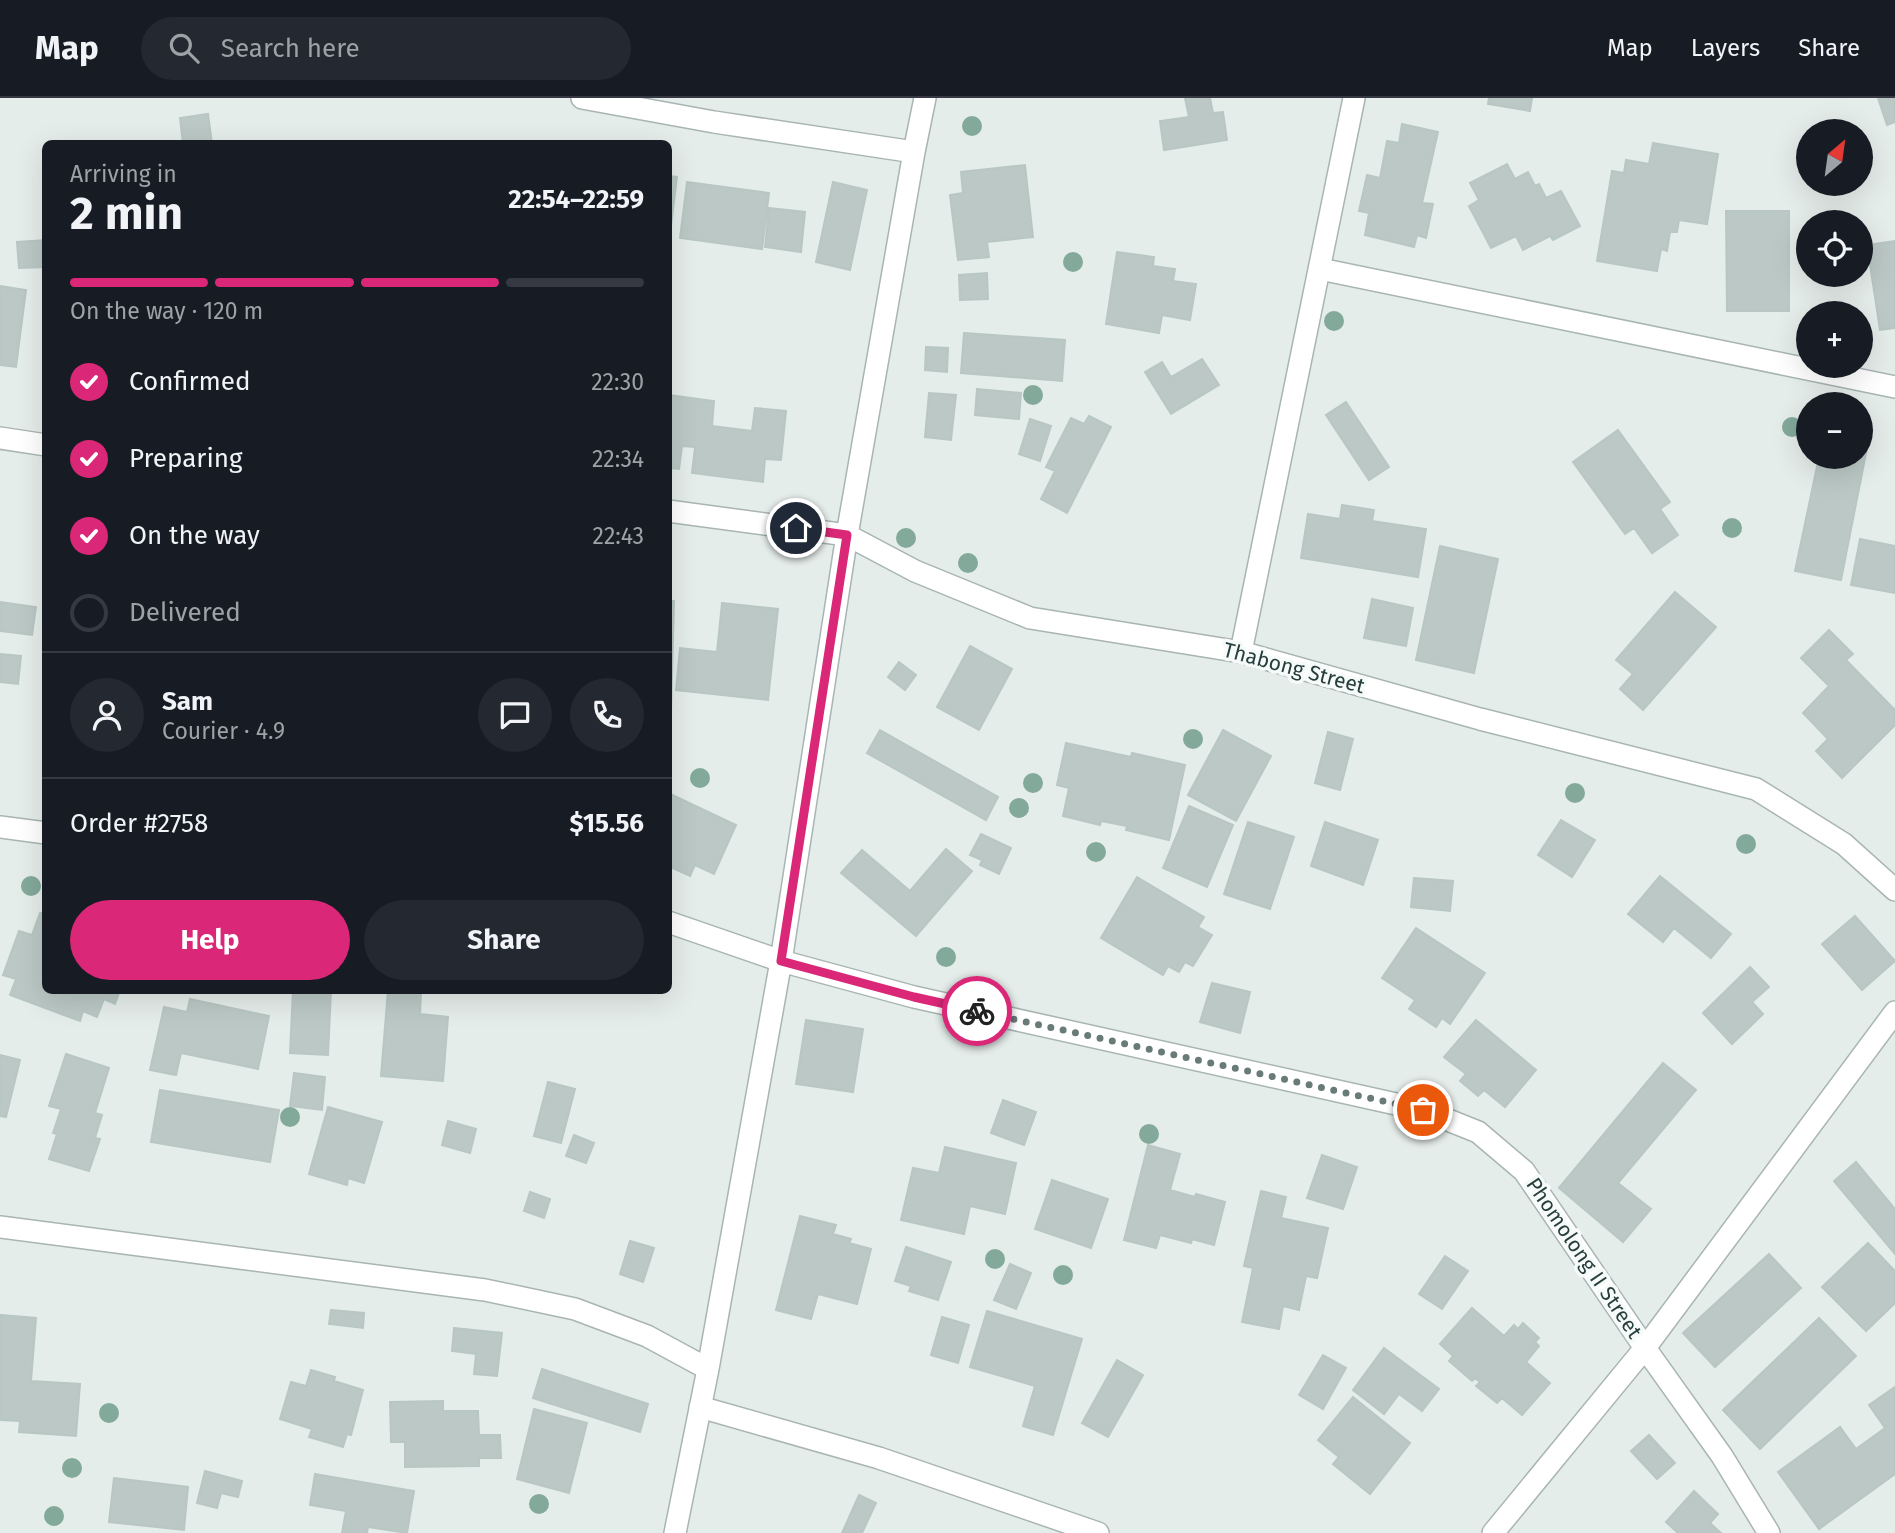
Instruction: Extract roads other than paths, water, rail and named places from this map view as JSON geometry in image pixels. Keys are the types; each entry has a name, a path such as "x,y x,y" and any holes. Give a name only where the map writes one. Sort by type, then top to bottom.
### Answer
{"street":[{"path":"582,98 714,122 914,152"},
{"path":"675,1533 708,1368 781,961 847,535 925,98"},
{"path":"1241,652 1354,98"},
{"path":"1320,269 1895,387"},
{"path":"0,438 42,444"},
{"name":"Thabong Street","path":"672,512 847,535 915,571 1030,618 1241,652 1480,719 1756,789 1844,844 1895,890"},
{"path":"0,827 42,832"},
{"name":"Phomolong II Street","path":"672,923 781,961 914,997 1423,1110 1478,1132 1524,1171 1722,1456 1769,1533"},
{"path":"1493,1533 1645,1348 1895,1012"},
{"path":"0,1227 485,1290 575,1309 647,1336 708,1368"},
{"path":"700,1407 878,1458 1098,1533"}]}
